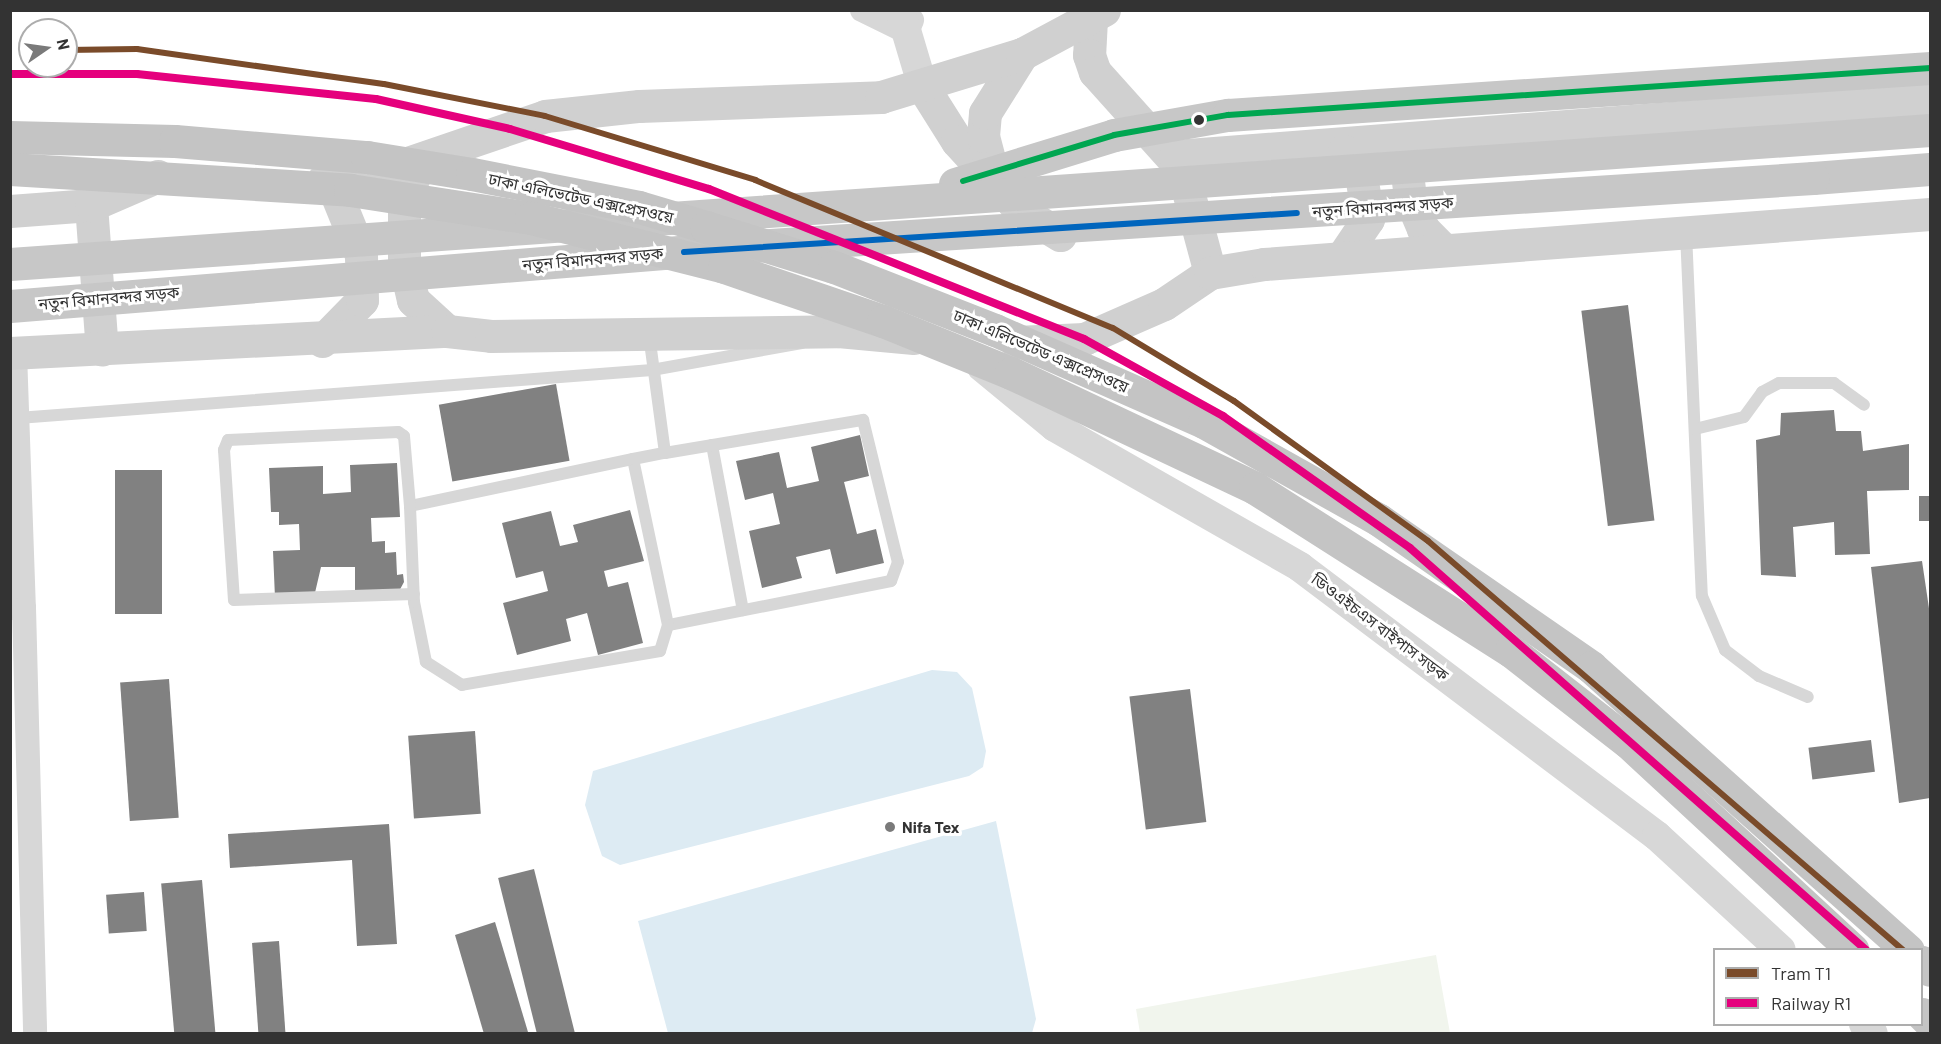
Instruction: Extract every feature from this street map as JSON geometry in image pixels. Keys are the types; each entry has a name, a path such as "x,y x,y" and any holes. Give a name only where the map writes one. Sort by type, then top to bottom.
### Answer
{"highway":[{"path":"911,199 1114,135 1228,115 1930,68"},
{"path":"10,264 911,199 1930,130"},
{"name":"ঢাকা এলিভেটেড এক্সপ্রেসওয়ে","path":"10,137 175,141 367,157 472,174 639,207 834,267 995,330 1204,422 1379,520 1591,667 1906,948"},
{"name":"ঢাকা এলিভেটেড এক্সপ্রেসওয়ে","path":"10,169 350,190 531,218 724,267 883,321 1011,373 1255,488 1511,651 1628,742 1851,948"},
{"name":"নতুন বিমানবন্দর সড়ক","path":"10,306 738,248 1930,170"}],"main road":[{"path":"10,211 91,206 140,181 176,172 331,181 436,155 545,116 639,106 839,101 923,87 1022,54 1097,15"},
{"path":"1097,15 1089,56 1095,72 1110,94 1175,156 1202,232 1210,273"},
{"path":"997,185 986,155 985,113 1022,54"},
{"path":"923,87 957,141 1038,225 1062,236 1202,232"},
{"path":"1175,156 1930,98"},
{"path":"1421,137 1410,150 1406,165 1410,198 1424,229 1443,249"},
{"path":"1332,144 1359,162 1368,219 1343,256"},
{"path":"436,155 414,174 404,196 405,261 413,300 447,331"},
{"path":"322,341 362,300 361,255 331,181"},
{"path":"91,206 102,350"},
{"path":"13,353 322,341 447,331 649,335 838,331 952,342 1084,339 1164,304 1210,273 1343,256 1686,229 1930,214"}],"street":[{"path":"862,10 908,18 923,87"},
{"name":"ডিওএইচএস বাইপাস সড়ক","path":"952,342 1055,427 1300,567 1657,836 1779,948"},
{"path":"13,353 18,418 17,608 35,1034"}],"lane":[{"path":"1686,229 1702,596 1710,626 1725,650 1759,676 1808,697"},
{"path":"18,418 652,370 788,348 838,331"},
{"path":"649,335 665,453"},
{"path":"1695,429 1744,417 1762,392 1779,383 1834,383 1864,405"},
{"path":"410,506 633,459 863,420 898,562 891,581 668,625"},
{"path":"414,594 234,600 224,450 228,440 398,432 404,436 414,594 426,662 462,686 660,651 668,625 633,459"},
{"path":"712,445 743,610"}],"shaded area":[{"path":"932,670 957,672 972,688 986,751 983,767 969,776 620,865 602,856 585,805 593,771"},
{"path":"996,821 1036,1019 1032,1033 668,1033 638,921"},
{"path":"1436,955 1450,1033 1140,1033 1136,1009"}],"building":[{"path":"1628,305 1654,520 1608,526 1581,311"},
{"path":"556,384 570,461 452,481 439,405"},
{"path":"1834,410 1836,431 1861,431 1863,451 1909,444 1909,490 1867,491 1870,554 1835,555 1834,522 1793,527 1796,577 1761,575 1756,440 1780,435 1781,413"},
{"path":"860,435 869,476 844,482 857,534 876,529 884,563 836,574 830,549 796,557 802,578 762,588 749,531 780,524 773,493 745,500 736,461 779,452 787,488 819,481 811,447"},
{"path":"397,463 400,517 371,518 372,542 385,541 385,553 396,552 397,575 403,574 404,582 397,595 355,593 355,567 321,567 314,597 275,598 273,551 300,550 299,524 279,525 279,512 271,512 269,468 323,466 323,494 351,492 350,465"},
{"path":"115,470 162,470 162,614 115,614"},
{"path":"1919,496 1930,496 1930,521 1919,521"},
{"path":"630,510 644,561 604,571 608,587 628,582 643,643 598,655 587,613 566,619 571,641 517,655 503,603 548,591 543,571 516,578 502,523 551,511 560,546 578,542 573,525"},
{"path":"1922,561 1930,615 1930,798 1899,803 1871,567"},
{"path":"169,679 179,818 130,821 120,682"},
{"path":"1190,689 1206,822 1146,829 1129,696"},
{"path":"475,731 481,814 414,818 408,736"},
{"path":"1871,740 1875,772 1812,779 1808,748"},
{"path":"389,824 397,944 357,946 352,860 230,868 228,834"},
{"path":"534,869 575,1034 537,1034 498,878"},
{"path":"202,880 215,1034 174,1034 161,884"},
{"path":"144,892 147,931 109,934 106,895"},
{"path":"495,922 528,1032 525,1034 484,1034 455,935"},
{"path":"279,941 285,1034 258,1034 252,943"}],"tram line":[{"name":"T1","path":"78,50 137,49 384,84 545,116 755,180 1113,328 1234,401 1428,541 1901,948"}],"rail line":[{"name":"R1","path":"10,74 137,74 376,99 510,129 709,189 1084,339 1223,416 1410,548 1864,948"}],"transit line":[{"path":"963,181 1114,135 1228,115 1930,68"},
{"path":"684,252 1297,213"}],"place":[{"name":"Nifa Tex","path":"890,827"}]}
